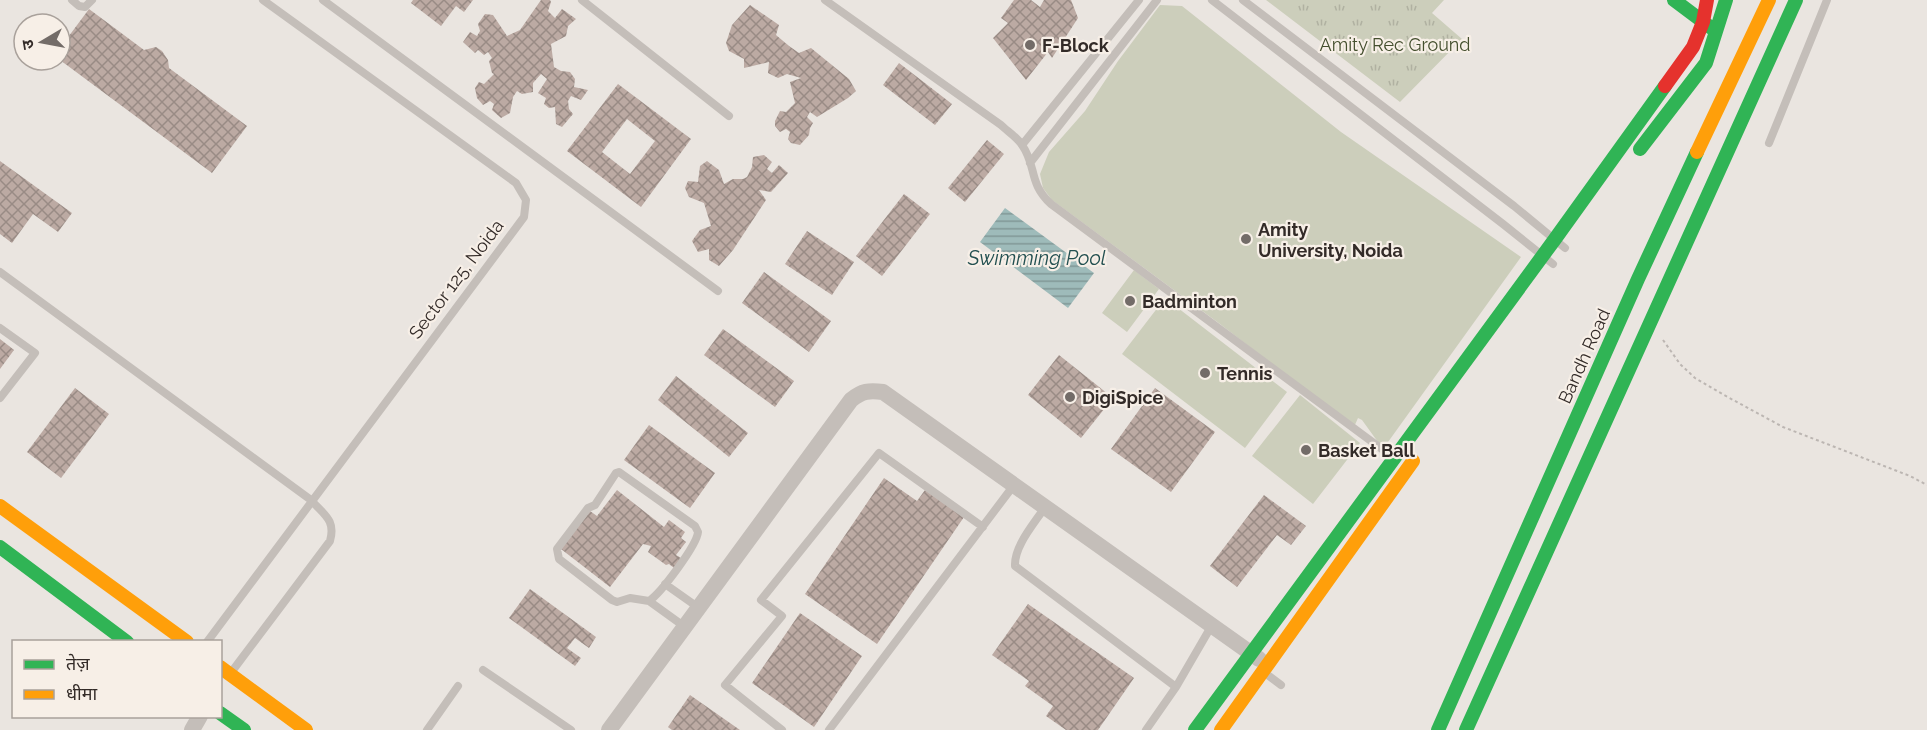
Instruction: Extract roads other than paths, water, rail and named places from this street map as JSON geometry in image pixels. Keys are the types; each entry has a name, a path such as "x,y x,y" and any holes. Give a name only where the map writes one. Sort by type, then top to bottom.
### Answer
{"street":[{"path":"1674,0 1716,32"},
{"path":"1633,157 1706,63 1726,0"},
{"name":"Bandh Road","path":"1438,730 1638,279 1769,0"},
{"path":"1466,730 1796,0"},
{"path":"1195,730 1394,458 1564,242 1693,47 1703,21 1705,1"},
{"path":"1705,1 1721,15"},
{"path":"1525,303 1548,260"},
{"path":"609,730 851,400 860,392 871,390 883,392 1251,653 1265,668"},
{"path":"1221,730 1420,450"},
{"path":"0,506 184,640"},
{"path":"0,547 124,640"},
{"path":"224,676 306,730"},
{"path":"222,714 243,730"}],"lane":[{"path":"72,0 79,6 85,7 92,0"},
{"name":"Sector 125, Noida","path":"208,640 524,217 526,200 516,183 263,0"},
{"path":"323,0 718,291"},
{"path":"582,0 729,116"},
{"path":"825,0 1001,124 1022,145 1030,163 1034,183 1041,195 1051,204 1394,458"},
{"path":"1022,145 1139,0"},
{"path":"1030,163 1157,0"},
{"path":"1212,0 1548,260"},
{"path":"1243,0 1564,242"},
{"path":"1769,143 1827,0"},
{"path":"0,272 311,500 329,520 333,531 330,541 224,676"},
{"path":"0,328 35,353 0,398"},
{"path":"782,730 725,685 782,616 761,600 879,453 983,527"},
{"path":"649,601 654,598 694,544 698,531 696,526 632,480 623,474 616,473 595,505 588,508 556,549 557,555 559,559 612,600 617,602 630,598 649,601 684,627"},
{"path":"829,730 1014,485"},
{"path":"1045,507 1019,548 1014,558 1015,566 1176,687"},
{"path":"665,584 699,608"},
{"path":"1146,730 1176,687 1212,625"},
{"path":"1265,668 1281,685"},
{"path":"483,670 571,730"},
{"path":"427,730 458,686"}],"water":[{"name":"Swimming Pool","path":"1005,208 1094,273 1068,308 980,242"}],"place":[{"name":"F-Block","path":"1030,45"},
{"name":"Amity University, Noida","path":"1246,239"},
{"name":"Badminton","path":"1130,301"},
{"name":"Tennis","path":"1205,373"},
{"name":"DigiSpice","path":"1070,397"},
{"name":"Basket Ball","path":"1306,450"}],"park label":[{"name":"Amity Rec Ground","path":"1395,44"}]}
